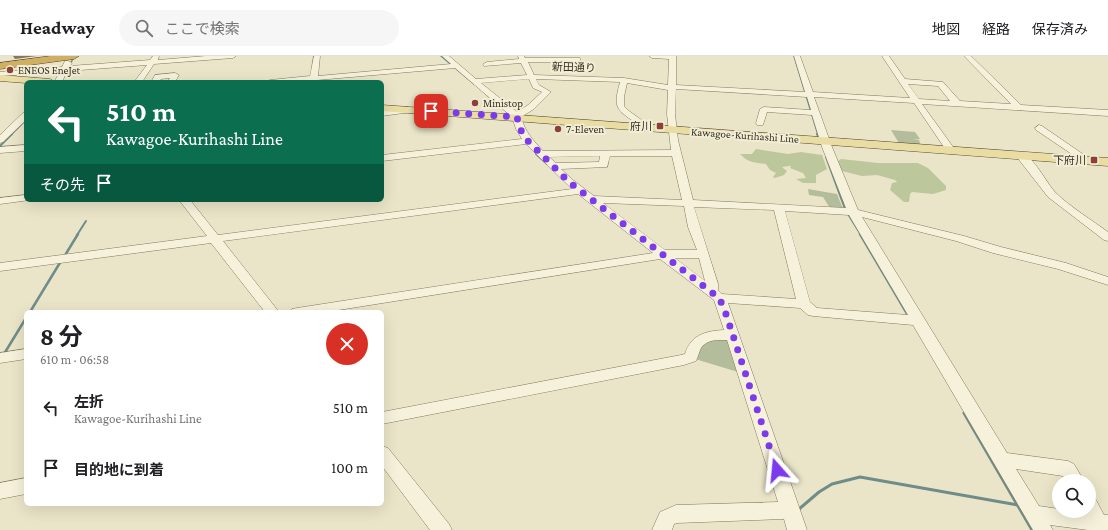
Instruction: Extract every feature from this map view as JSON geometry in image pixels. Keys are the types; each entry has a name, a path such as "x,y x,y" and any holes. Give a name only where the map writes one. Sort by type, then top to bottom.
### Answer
{"highway":[{"path":"0,65 62,56"},
{"path":"0,65 73,56"}],"main road":[{"path":"0,78 25,80"},
{"name":"Kawagoe-Kurihashi Line","path":"384,108 1108,162"}],"street":[{"path":"59,80 73,56"},
{"path":"0,74 66,69 155,59 233,56"},
{"path":"318,56 314,80 457,66"},
{"path":"445,56 476,81 516,117 520,129 528,141 553,166 586,195 715,294 804,304"},
{"path":"652,56 673,57 672,129 676,153 694,227 704,254 715,294 724,308 797,530"},
{"path":"797,56 825,141 853,212 1043,530"},
{"path":"885,56 951,151"},
{"path":"967,56 1019,108"},
{"path":"487,64 522,59 578,58 583,73"},
{"path":"139,80 155,59"},
{"path":"516,117 531,108 547,92 536,86 522,59"},
{"name":"新田通り","path":"476,81 583,73 672,87 810,94 1108,113"},
{"path":"156,80 158,77 175,75 172,80"},
{"path":"624,80 620,97 620,106 626,113 639,121 638,127"},
{"path":"902,81 940,83 957,104"},
{"path":"908,91 922,91"},
{"path":"935,92 948,93"},
{"path":"760,123 764,109 816,113"},
{"path":"384,113 410,110"},
{"path":"0,140 24,117"},
{"path":"1039,128 1088,161"},
{"path":"384,158 528,141"},
{"path":"0,150 24,148"},
{"path":"541,154 676,153"},
{"path":"553,166 604,165 605,154"},
{"path":"1021,156 1052,195 1108,238"},
{"path":"0,267 214,239 586,195 689,204 779,207 853,212 960,238 997,250 1062,266 1108,281"},
{"path":"0,201 24,198"},
{"path":"186,202 270,310"},
{"path":"779,207 804,304 813,312 918,321"},
{"path":"311,310 654,257 662,254 704,254"},
{"path":"384,418 684,360 691,357 693,348 700,339 705,337 732,335"},
{"path":"0,358 24,354"},
{"path":"384,457 442,530"},
{"path":"1002,460 1068,469 1071,474"},
{"path":"0,491 24,486"},
{"path":"662,530 667,518 676,514 790,510"},
{"path":"1034,514 1103,523"},
{"path":"1096,514 1103,523"}],"green space":[{"path":"891,130 915,132 920,139 913,140 919,140 921,146 900,145"},
{"path":"756,149 788,154 801,152 822,155 827,169 816,175 816,183 803,183 796,179 806,178 803,173 790,168 791,166 782,167 787,171 784,175 775,178 773,177 776,173 770,170 766,164 749,161 740,154 752,154"},
{"path":"841,159 878,163 918,163 928,168 946,186 946,190 933,194 912,192 910,194 909,202 904,202 890,190 892,183 897,182 895,180 877,175 862,176 842,171 838,161"},
{"path":"808,189 837,194 843,209 830,208 823,197 809,195"},
{"path":"727,339 738,372 695,359 704,340"}],"waterway":[{"path":"70,65 74,56"},
{"path":"441,56 474,84"},
{"path":"794,56 818,135"},
{"path":"487,95 500,106"},
{"path":"0,146 24,122"},
{"path":"817,134 819,139"},
{"path":"536,154 547,164"},
{"path":"826,157 845,209 861,235"},
{"path":"77,235 86,221"},
{"path":"64,257 78,234"},
{"path":"860,234 909,317"},
{"path":"31,310 61,261"},
{"path":"4,354 24,321"},
{"path":"964,413 1017,505"},
{"path":"798,510 819,492 832,484 860,477 1017,505"},
{"path":"1017,505 1032,530"}],"place":[{"name":"ENEOS EneJet","path":"10,70"},
{"name":"Ministop","path":"475,103"},
{"name":"府川","path":"660,126"},
{"name":"7-Eleven","path":"558,129"},
{"name":"下府川","path":"1094,160"}],"route":[{"path":"431,111 517,117 520,129 528,141 569,182 719,298 732,331 732,335 777,470"}]}
